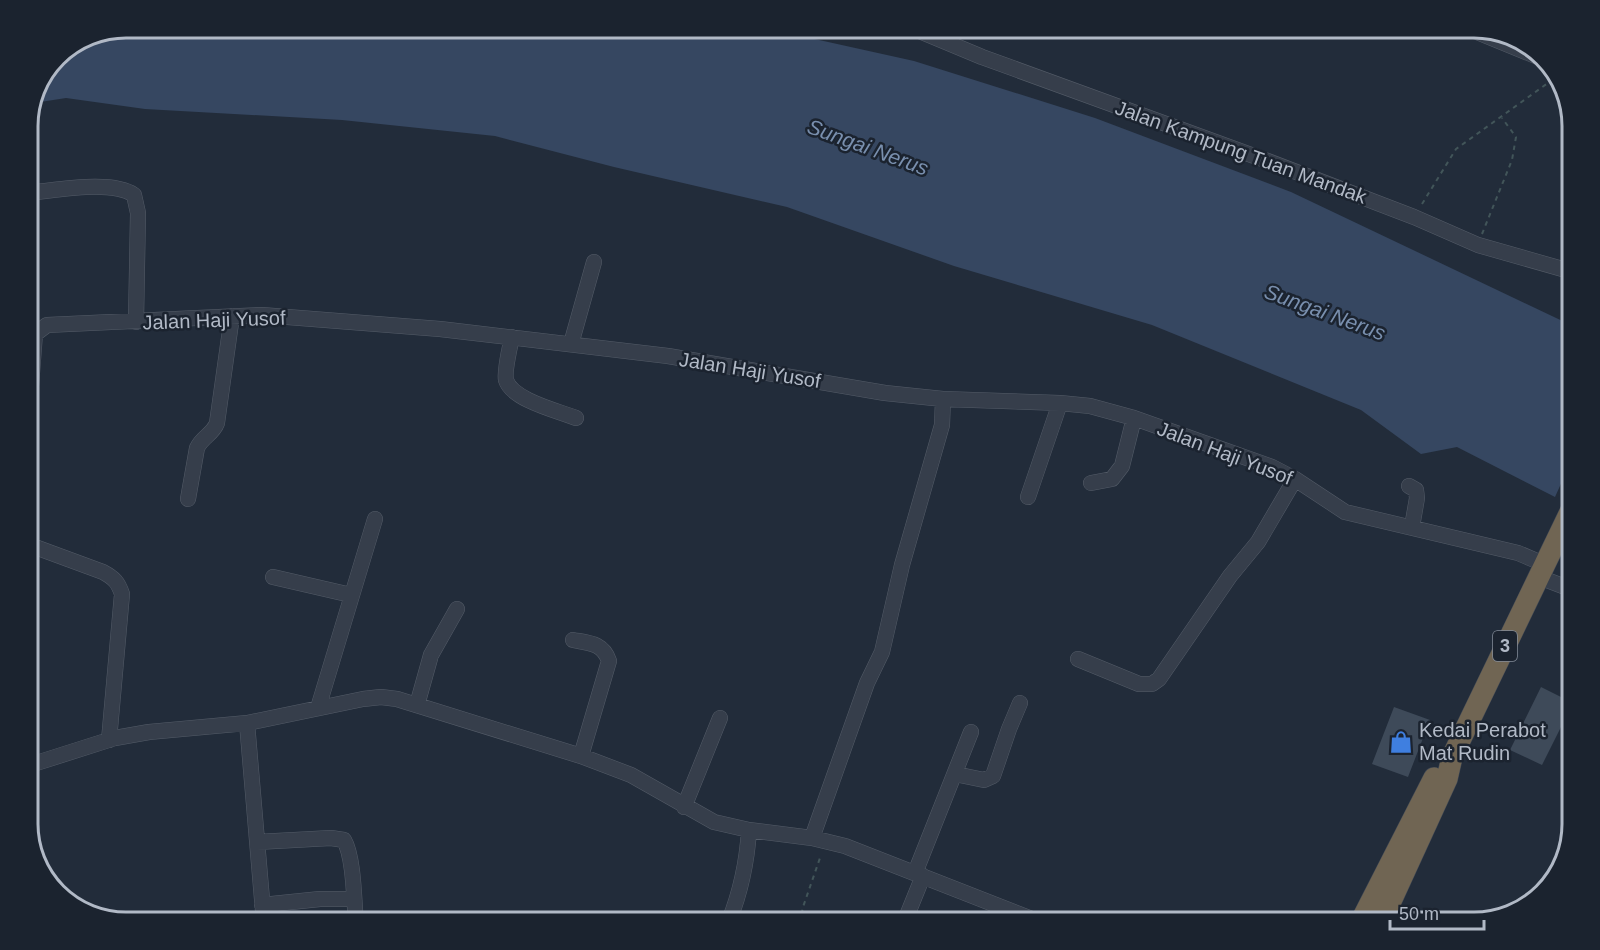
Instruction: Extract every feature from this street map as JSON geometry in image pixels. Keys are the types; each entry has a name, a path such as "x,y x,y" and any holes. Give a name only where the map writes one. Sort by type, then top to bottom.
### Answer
{"highway":[{"name":"3","path":"1386,912 1443,789 1452,757 1562,528"},
{"name":"3","path":"1366,912 1435,775 1452,757"}],"street":[{"name":"Jalan Kampung Tuan Mandak","path":"936,38 982,57 1265,160 1414,217 1478,245 1562,269"},
{"path":"38,192 92,187 118,189 134,195 138,213 136,322"},
{"path":"571,344 594,262"},
{"name":"Jalan Haji Yusof","path":"38,332 47,325 262,315 440,329 668,356 885,393 944,399 1090,406 1134,418 1272,467 1295,479 1345,512 1518,553 1562,583"},
{"path":"188,499 197,448 200,442 215,429 217,423 232,316"},
{"path":"512,338 506,379 512,390 523,398 576,418"},
{"path":"819,839 867,684 882,652 902,566 942,425 944,399"},
{"path":"1028,497 1060,403"},
{"path":"1091,483 1112,479 1122,466 1134,418"},
{"path":"1078,658 1138,684 1152,684 1159,679 1230,576 1258,542 1295,479"},
{"path":"1409,486 1416,490 1417,498 1412,527"},
{"path":"318,708 375,519"},
{"path":"38,548 103,572 114,578 123,594 109,740"},
{"path":"273,578 351,595"},
{"path":"417,705 431,654 457,609"},
{"path":"573,640 600,647 606,653 609,661 581,756"},
{"path":"38,763 109,740 149,732 247,723 381,697 397,699 581,756 631,775 714,822 749,830 819,839 845,846 1014,912"},
{"path":"955,774 984,780 993,776 1008,729 1020,703"},
{"path":"684,807 720,718"},
{"path":"247,723 263,912"},
{"path":"907,912 971,732"},
{"path":"733,912 747,860 749,830"},
{"path":"257,842 331,838 344,840 347,846 356,912"},
{"path":"262,905 320,899 354,899"}],"path":[{"path":"1414,217 1456,149 1551,81"},
{"path":"1478,245 1512,160 1516,137 1501,118"},
{"path":"802,912 819,839"}],"water":[{"name":"Sungai Nerus","path":"114,38 810,38 914,61 1095,118 1291,192 1562,321 1562,481 1555,497 1457,447 1421,454 1361,410 1152,325 954,266 787,207 614,167 495,136 342,120 145,109 66,98 40,102 47,86 67,59 81,49"}],"building":[{"path":"1541,687 1562,698 1562,725 1542,765 1510,750"},
{"name":"Kedai Perabot Mat Rudin","path":"1394,707 1430,720 1408,777 1372,764"}],"place":[{"name":"Kedai Perabot Mat Rudin","path":"1401,742"}]}
